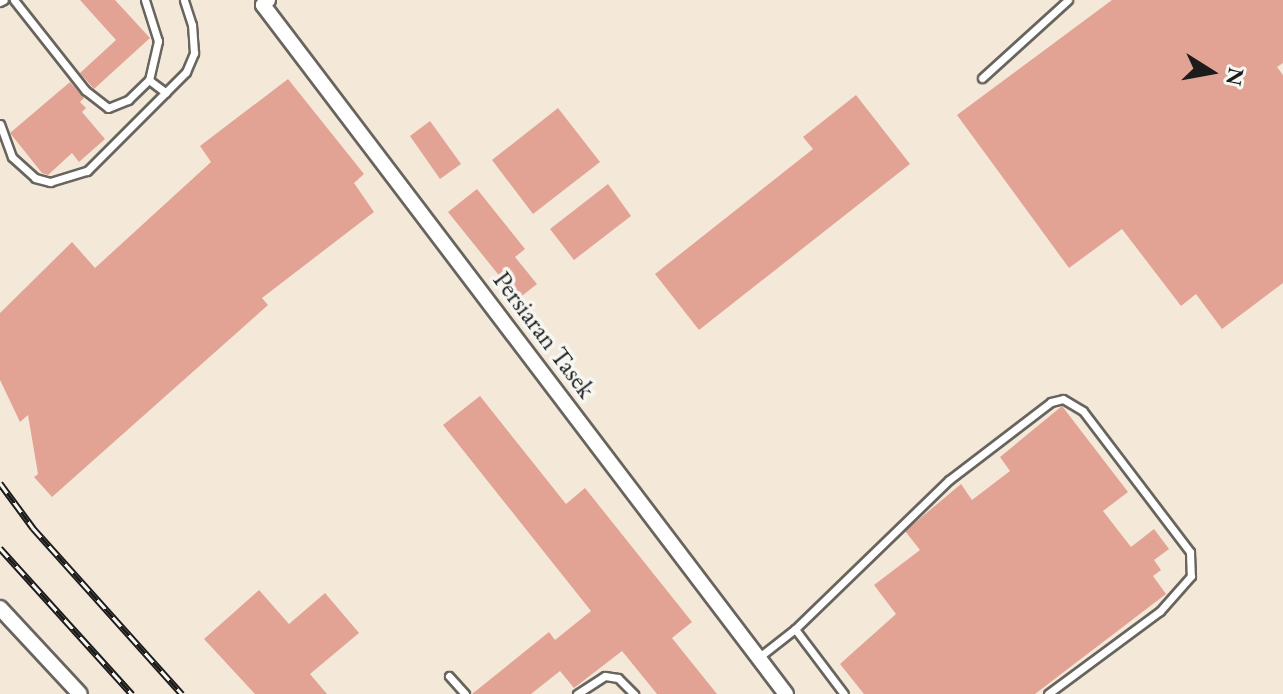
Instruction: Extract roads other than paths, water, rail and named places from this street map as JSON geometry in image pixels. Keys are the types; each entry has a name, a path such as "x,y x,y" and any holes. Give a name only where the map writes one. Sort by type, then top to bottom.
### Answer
{"street":[{"name":"Persiaran Tasek","path":"263,2 786,694"},
{"path":"0,608 80,694"}],"lane":[{"path":"14,0 85,90 108,108 128,100 149,80 158,41 145,0"},
{"path":"0,124 12,157 35,178 50,182 87,171 186,72 194,53 192,25 184,0"},
{"path":"982,78 1068,0"},
{"path":"149,80 166,93"},
{"path":"758,658 795,629 949,480 1051,402 1063,399 1083,411 1190,552 1191,576 1160,611 1048,694"},
{"path":"795,629 844,694"},
{"path":"449,676 465,694"},
{"path":"577,694 605,676 618,678 634,694"}],"railway":[{"path":"0,483 33,528 182,694"},
{"path":"0,548 132,694"}]}
